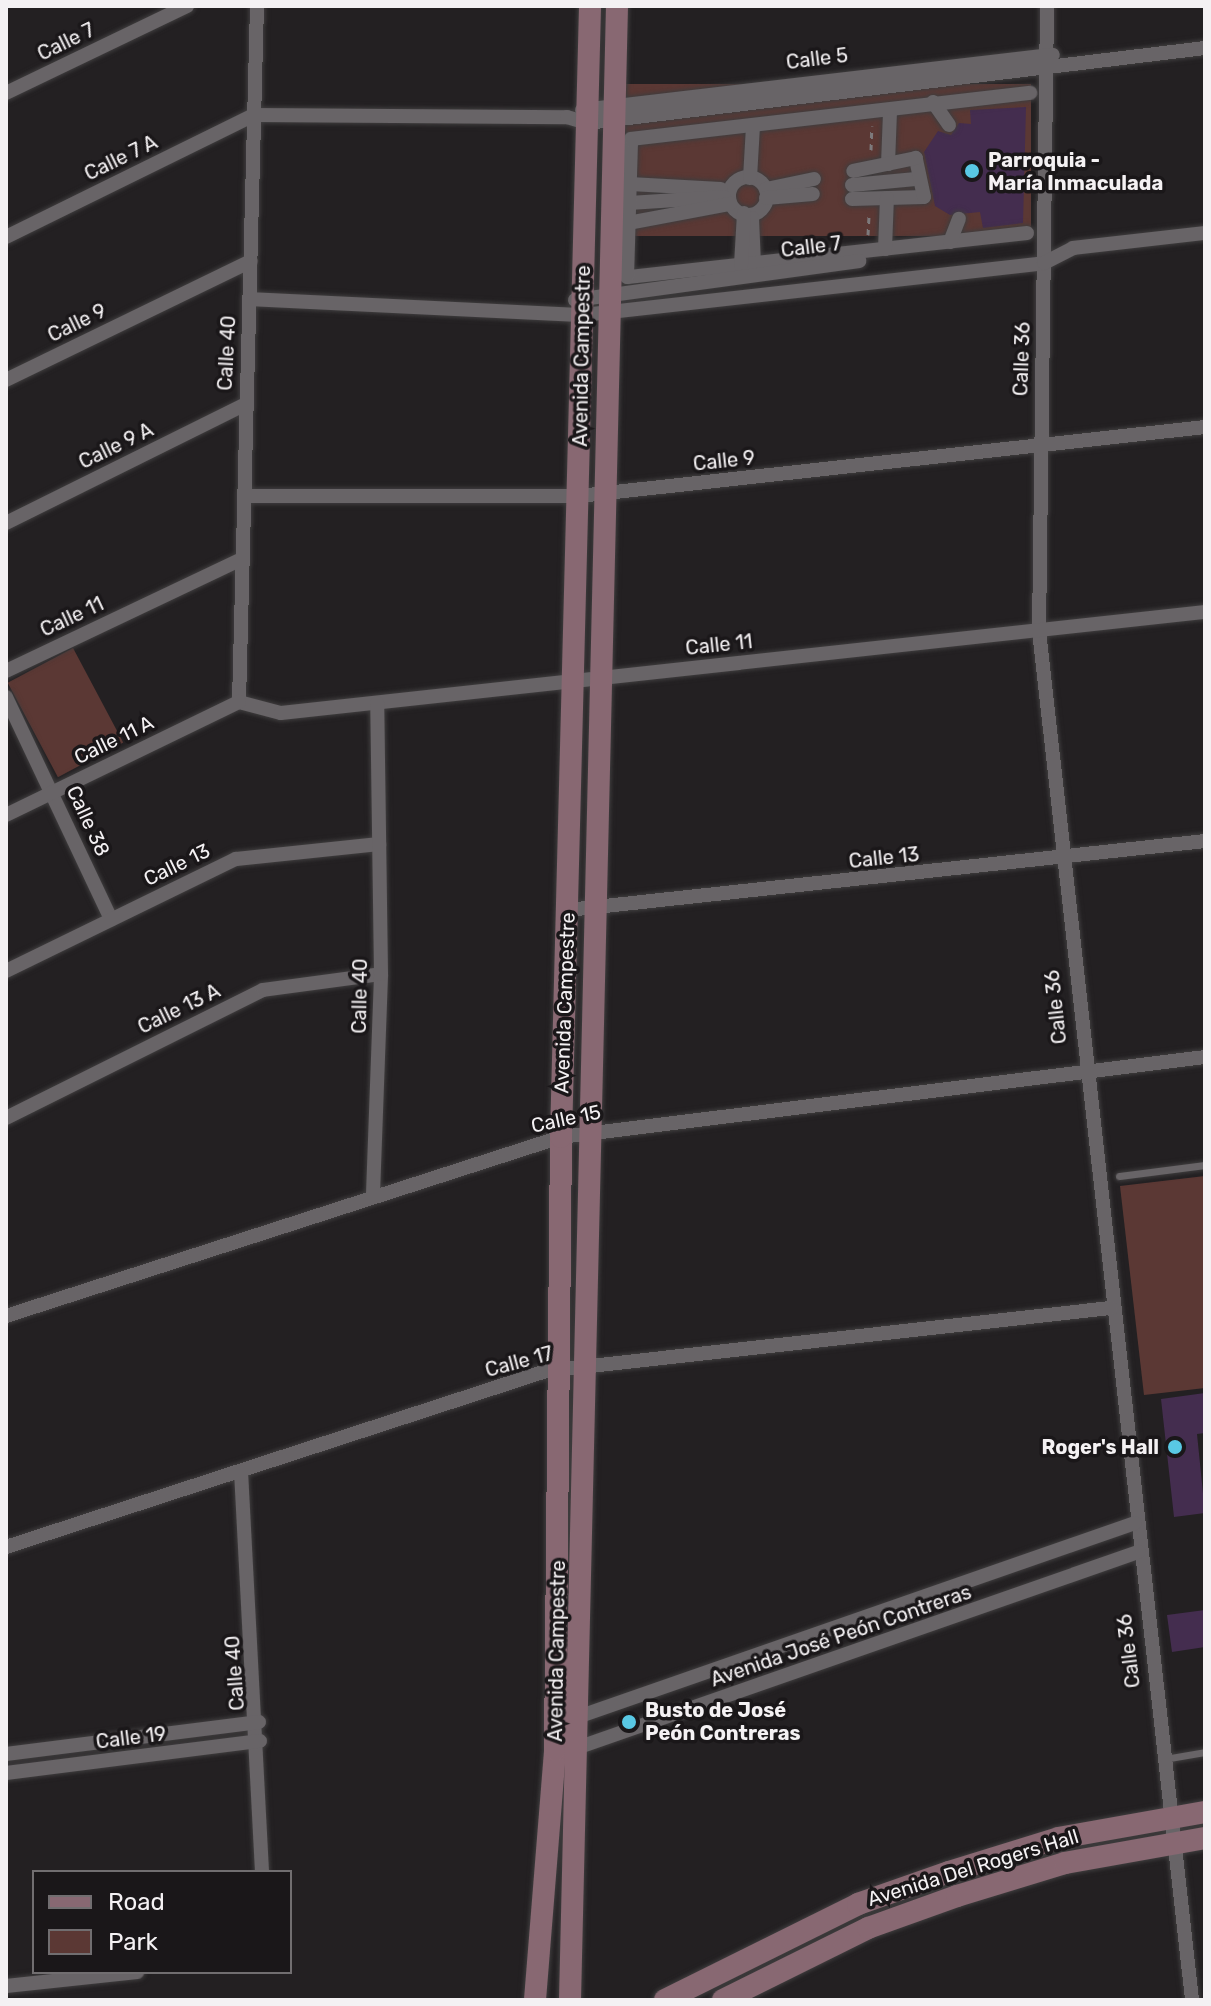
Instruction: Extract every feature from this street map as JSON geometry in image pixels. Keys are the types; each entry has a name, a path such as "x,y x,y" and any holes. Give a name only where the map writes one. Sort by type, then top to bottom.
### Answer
{"street":[{"name":"Calle 7","path":"6,93 187,6"},
{"name":"Calle 40","path":"239,702 245,496 244,405 250,299 257,6"},
{"name":"Avenida Campestre","path":"573,1369 561,1137 571,682 584,305 580,116 590,6"},
{"name":"Avenida Campestre","path":"570,2000 564,1750 573,1369 590,1132 598,678 620,112 617,6"},
{"name":"Calle 36","path":"1047,6 1044,52 1045,239 1039,448 1039,631 1083,1072 1167,1817 1192,2000"},
{"name":"Calle 5","path":"254,115 580,116 1045,71 1073,60 1205,48"},
{"name":"Calle 5","path":"620,112 1044,52 1073,60"},
{"path":"1027,233 627,277 631,139 873,114 933,102 1030,93"},
{"path":"933,102 949,125"},
{"path":"888,164 890,112"},
{"name":"Calle 7 A","path":"6,237 254,115"},
{"path":"629,203 729,197 747,178 747,127"},
{"path":"916,158 924,197 870,199 852,185 871,167 916,158"},
{"path":"747,178 766,196"},
{"path":"852,185 918,178"},
{"path":"747,264 748,213 766,196 813,190 766,196"},
{"path":"629,203 729,197 748,213"},
{"path":"885,249 887,198"},
{"path":"950,242 959,219"},
{"name":"Calle 7","path":"250,299 555,310 612,302 1044,263 1073,248 1205,233"},
{"name":"Calle 7","path":"584,305 1045,239 1073,248"},
{"name":"Calle 9","path":"6,380 251,261"},
{"name":"Calle 9 A","path":"6,523 244,405"},
{"name":"Calle 9","path":"245,496 607,494 1205,427"},
{"name":"Calle 11","path":"6,671 242,559"},
{"name":"Calle 11","path":"239,702 281,713 1205,612"},
{"name":"Calle 38","path":"6,697 111,919"},
{"name":"Calle 11 A","path":"6,815 239,702"},
{"name":"Calle 40","path":"373,1194 381,974 377,703"},
{"name":"Calle 13","path":"568,910 594,911 1205,841"},
{"name":"Calle 13","path":"6,971 236,859 379,844"},
{"name":"Calle 13 A","path":"6,1118 263,990 381,974"},
{"name":"Calle 15","path":"6,1316 373,1194 561,1137 1205,1057"},
{"name":"Calle 17","path":"6,1547 573,1369 1110,1308"},
{"name":"Calle 40","path":"241,1471 260,1741 262,1870"},
{"name":"Avenida José Peón Contreras","path":"565,1720 856,1623 1135,1523"},
{"name":"Avenida José Peón Contreras","path":"564,1750 864,1650 1138,1552"},
{"path":"856,1623 864,1650"},
{"name":"Calle 19","path":"6,1754 259,1722"},
{"name":"Calle 19","path":"6,1773 260,1741"},
{"name":"Avenida Campestre","path":"535,2000 564,1750"},
{"name":"Avenida Del Rogers Hall","path":"665,2000 858,1904 1059,1838 1205,1812"},
{"name":"Avenida Del Rogers Hall","path":"723,2000 868,1928 957,1896 1065,1863 1205,1838"},
{"path":"6,1986 118,1974"}],"lane":[{"path":"1119,1176 1205,1165"},
{"path":"1162,1759 1205,1752"}],"path":[{"path":"871,167 873,114"},
{"path":"868,251 870,199"}],"green space":[{"path":"621,84 1031,84 1031,236 621,236"},
{"path":"73,648 123,742 58,777 8,683"},
{"path":"1205,1176 1205,1388 1144,1395 1120,1186"}],"building":[{"name":"Parroquia - María Inmaculada","path":"1026,107 1023,223 983,228 980,212 950,215 935,206 924,152 938,131 951,135 959,123 971,124 970,110"},
{"path":"1205,1393 1205,1433 1197,1434 1205,1513 1174,1517 1161,1399"},
{"path":"1205,1610 1205,1647 1172,1652 1167,1615"}],"place":[{"name":"Parroquia - María Inmaculada","path":"972,171"},
{"name":"Roger's Hall","path":"1175,1447"},
{"name":"Busto de José Peón Contreras","path":"629,1722"}]}
